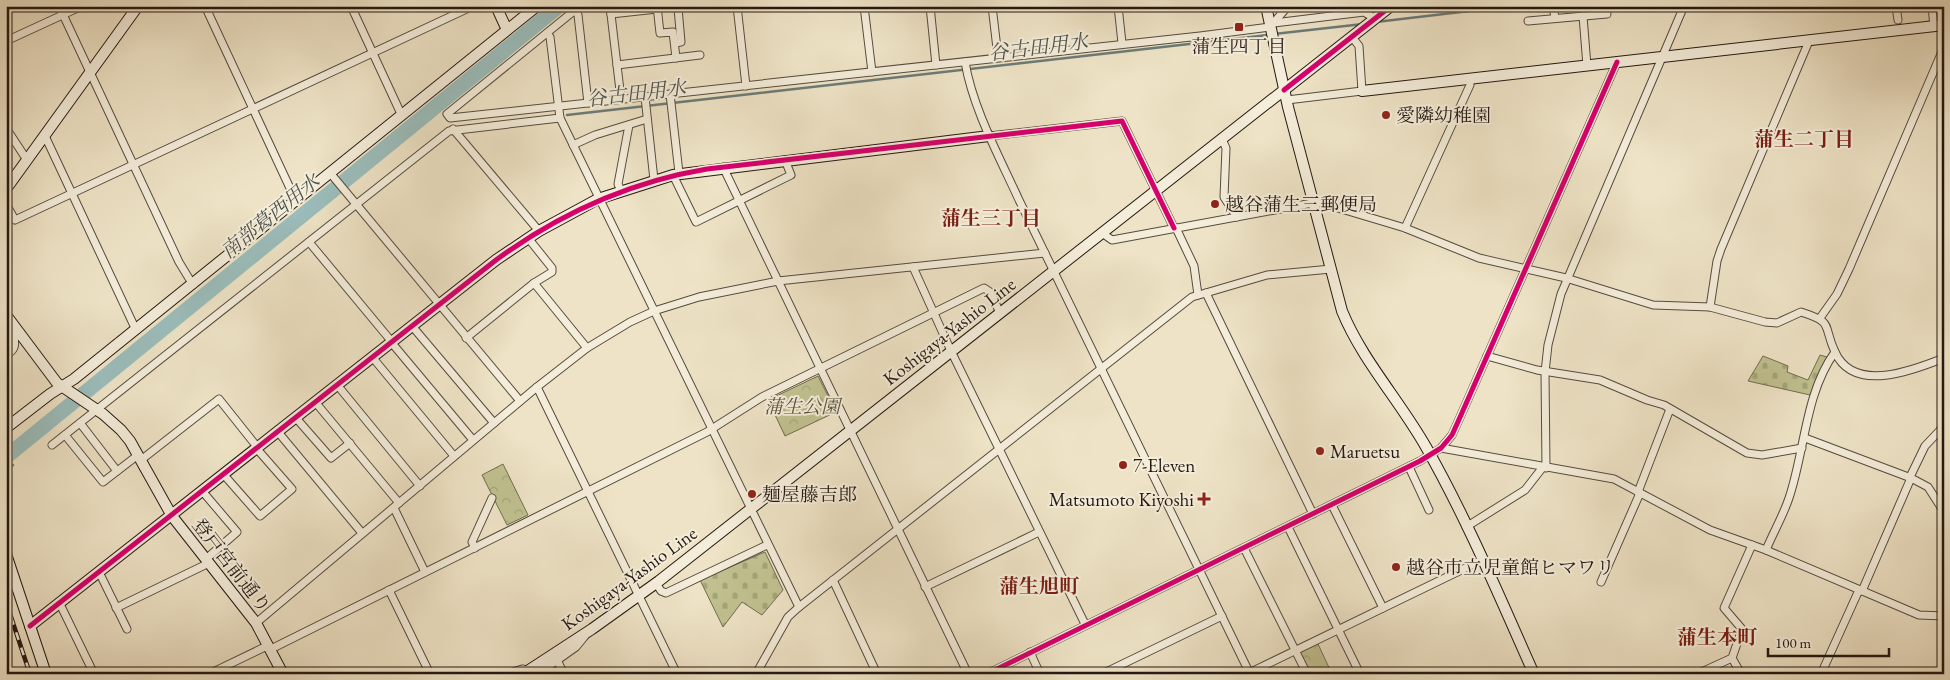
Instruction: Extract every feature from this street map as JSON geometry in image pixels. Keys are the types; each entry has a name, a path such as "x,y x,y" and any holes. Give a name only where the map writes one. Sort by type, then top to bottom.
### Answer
{"street":[{"path":"59,6 179,262 193,284"},
{"path":"6,41 82,6"},
{"path":"6,189 138,6"},
{"path":"206,6 296,201"},
{"path":"351,6 402,116"},
{"path":"6,204 15,220 473,6"},
{"path":"496,6 507,30"},
{"path":"6,428 50,394 66,389 296,201 332,176 402,116 537,6"},
{"path":"675,43 681,42 678,8 687,6"},
{"path":"737,6 746,86"},
{"path":"864,6 872,72"},
{"path":"930,6 936,64"},
{"path":"992,6 998,58"},
{"path":"1118,6 1122,43"},
{"path":"1266,6 1272,25 1286,95 1312,202 1346,322 1430,455 1482,560 1534,674"},
{"path":"1272,25 1288,6"},
{"name":"Koshigaya-Yashio Line","path":"530,672 556,657 656,583 1222,139 1286,95 1352,37 1391,6"},
{"path":"1554,6 1555,18"},
{"path":"1466,527 1525,490 1544,467 1545,372 1548,345 1566,278 1684,6"},
{"path":"1896,6 1898,20"},
{"path":"1286,95 1362,91 1470,80 1939,26 1932,6"},
{"path":"621,99 610,10 657,7 660,33 673,32 676,58"},
{"path":"577,8 447,114 450,118 965,62 1364,12 1376,19"},
{"path":"577,8 588,103"},
{"path":"1528,21 1607,14"},
{"path":"1583,16 1588,66"},
{"path":"547,32 550,37 560,118 798,607"},
{"path":"1352,37 1358,46 1362,91"},
{"path":"1710,307 1721,249 1809,41"},
{"path":"1820,318 1837,294 1849,269 1944,47"},
{"path":"617,65 700,55"},
{"path":"965,62 967,74 989,136 1250,673 1482,560"},
{"path":"986,674 1085,624 1288,527 1409,467 1442,448 1452,435 1617,62"},
{"path":"1405,228 1470,85 1470,80"},
{"path":"670,94 676,174 696,222 791,175 786,160"},
{"path":"645,96 654,180"},
{"path":"52,445 453,129 560,118"},
{"path":"573,146 595,135 647,119"},
{"path":"30,626 496,260 539,231 598,199 676,174 723,167 1122,121 1155,192 1194,266 1202,294 1314,514"},
{"path":"620,191 618,184 629,125"},
{"path":"6,128 27,160"},
{"path":"453,129 539,231"},
{"path":"44,136 136,330"},
{"path":"1222,139 1226,148 1224,197 1237,217"},
{"path":"723,167 968,674"},
{"path":"332,176 520,401"},
{"path":"1102,233 1112,240 1312,202 1330,204 1405,228 1480,258 1566,278 1653,305 1710,307 1765,322 1777,323 1800,312 1820,318 1825,322 1831,335 1835,352 1850,369 1857,373 1877,375 1914,370 1944,358"},
{"path":"466,338 534,283 552,272 552,268 528,238"},
{"path":"309,242 473,440"},
{"path":"256,623 537,387 587,348 654,311 707,295 778,281 1045,253"},
{"path":"913,267 951,351 1085,624"},
{"path":"756,674 788,617 798,607 1192,297 1267,275 1330,269"},
{"path":"534,283 587,348"},
{"path":"209,674 389,590 588,492 712,430 762,397 984,288 990,292 1000,313"},
{"name":"登戸宮前通り","path":"6,315 13,334 53,378 121,430 139,457 172,516 256,623 283,674"},
{"path":"412,326 494,423"},
{"path":"6,356 14,350 13,334"},
{"path":"1766,550 1789,498 1820,380 1835,352"},
{"path":"1487,356 1545,372 1600,380 1670,409 1747,453 1762,455 1802,448"},
{"path":"373,358 454,456"},
{"path":"338,386 420,486"},
{"path":"537,387 677,674"},
{"path":"66,435 103,482 219,399 292,489 260,516 224,475"},
{"path":"316,403 350,444 396,506 425,572"},
{"path":"1600,582 1639,492 1670,409"},
{"path":"296,418 331,458 350,444"},
{"path":"80,423 117,471"},
{"path":"1823,673 1925,446 1944,426"},
{"path":"278,432 362,533"},
{"path":"1805,438 1910,478 1928,487 1944,512"},
{"path":"1442,448 1614,479 1710,530 1766,550 1919,615 1944,616"},
{"path":"1409,467 1429,510"},
{"path":"116,608 207,561 237,532 203,492"},
{"path":"475,548 472,542 492,498"},
{"path":"1332,505 1383,608"},
{"path":"1288,527 1360,674"},
{"path":"926,587 1039,532"},
{"path":"656,583 661,591 666,593 767,545"},
{"path":"1697,674 1732,658 1742,628 1724,608 1752,545"},
{"path":"1244,548 1307,674"},
{"path":"6,554 46,674"},
{"path":"99,572 126,630"},
{"path":"832,580 877,674"},
{"path":"389,590 430,674"},
{"path":"59,602 94,674"},
{"path":"1102,674 1222,616"},
{"path":"1030,652 1040,674"},
{"path":"556,657 564,674"},
{"path":"1732,658 1741,674"},
{"path":"507,674 522,669 530,672"},
{"path":"1941,674 1944,669"}],"green space":[{"path":"1820,355 1827,357 1810,395 1748,381 1763,356 1788,366 1787,372 1808,380"},
{"name":"蒲生公園","path":"818,376 836,412 785,436 768,400"},
{"path":"503,464 528,515 507,525 482,475"},
{"path":"765,552 783,590 762,615 742,602 723,627 700,580"},
{"path":"1318,644 1332,674 1309,674 1300,655 1301,652"}],"waterway":[{"name":"南部葛西用水","path":"6,457 559,6"},
{"name":"谷古田用水","path":"1376,22 1512,6"},
{"name":"谷古田用水","path":"1274,34 1363,24"},
{"name":"谷古田用水","path":"567,115 1268,35"},
{"name":"谷古田用水","path":"6,471 13,465"}],"railway":[{"path":"6,602 30,674"},
{"path":"6,663 10,674"}],"cycle path":[{"path":"1284,90 1391,6"},
{"path":"987,674 1420,461 1441,448 1452,435 1617,62"},
{"path":"30,626 496,260 520,243 570,214 623,191 650,182 707,169 1122,121 1174,228"}],"place":[{"name":"蒲生四丁目","path":"1239,27"},
{"name":"愛隣幼稚園","path":"1386,115"},
{"name":"越谷蒲生三郵便局","path":"1215,204"},
{"name":"Maruetsu","path":"1320,451"},
{"name":"7-Eleven","path":"1123,465"},
{"name":"麺屋藤吉郎","path":"752,494"},
{"name":"Matsumoto Kiyoshi","path":"1204,499"},
{"name":"越谷市立児童館ヒマワリ","path":"1396,567"}],"district":[{"name":"蒲生二丁目","path":"1804,139"},
{"name":"蒲生三丁目","path":"991,218"},
{"name":"蒲生旭町","path":"1039,586"},
{"name":"蒲生本町","path":"1717,637"}]}
